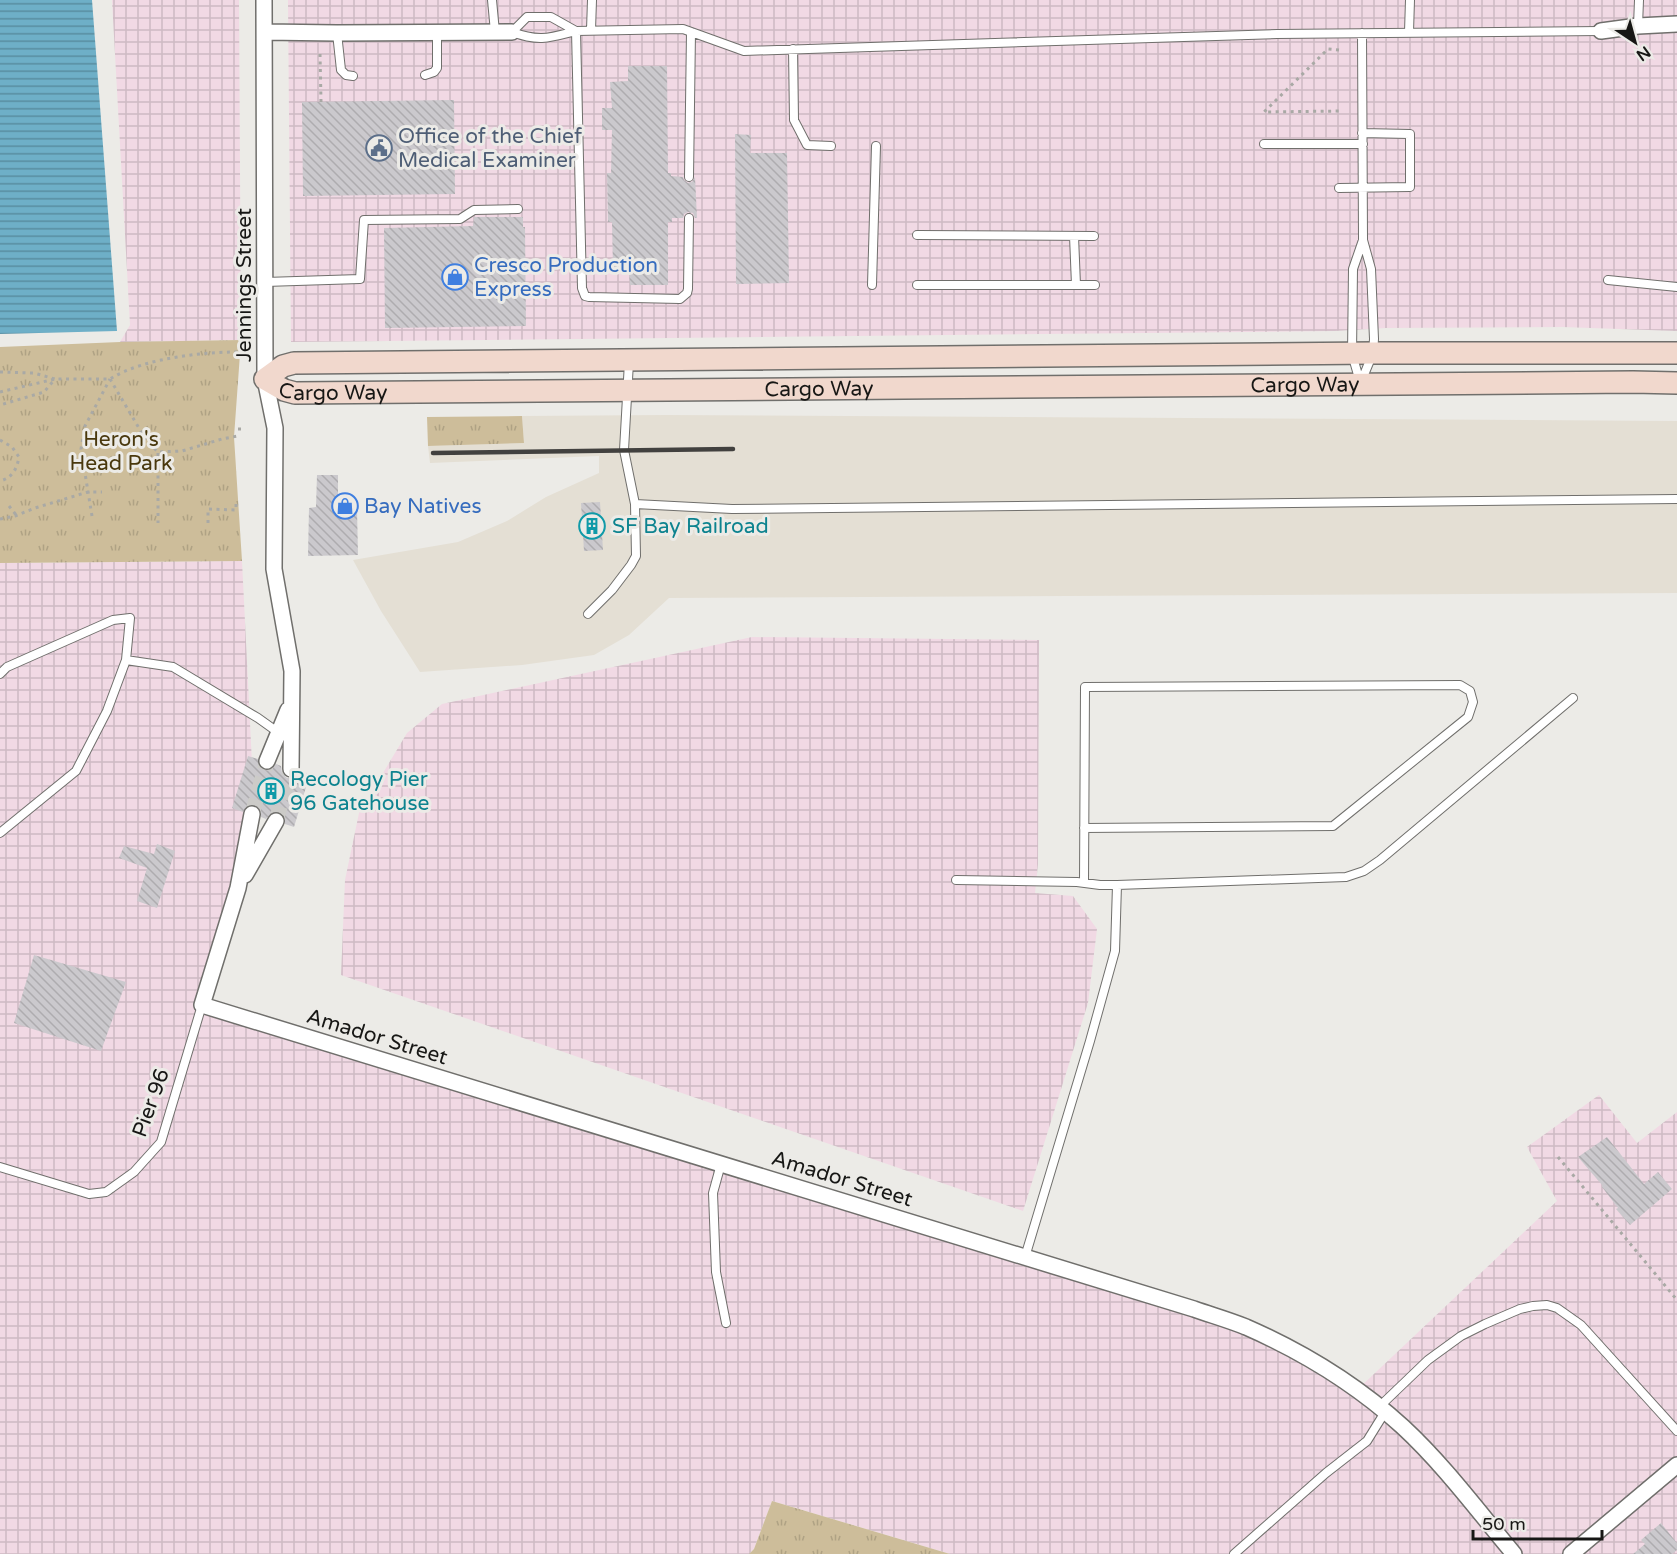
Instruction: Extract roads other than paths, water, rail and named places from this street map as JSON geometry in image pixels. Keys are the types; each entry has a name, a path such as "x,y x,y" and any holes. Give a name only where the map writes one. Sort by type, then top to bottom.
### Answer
{"main road":[{"name":"Cargo Way","path":"1677,353 1373,353 294,363 283,366 265,379 284,390 295,393 1677,383"}],"street":[{"name":"Jennings Street","path":"264,0 265,379 275,428 274,569 292,671 292,702"},
{"path":"1600,31 1677,24"},
{"path":"265,32 512,32"},
{"path":"267,761 292,702"},
{"path":"291,769 292,702"},
{"path":"202,1005 238,888 252,814"},
{"path":"238,888 276,821"},
{"name":"Amador Street","path":"202,1005 1244,1326 1289,1347 1330,1371 1402,1426 1436,1461 1514,1554"},
{"path":"1571,1554 1677,1465"}],"lane":[{"path":"492,0 495,32"},
{"path":"591,30 592,0"},
{"path":"1409,32 1410,0"},
{"path":"1638,26 1639,0"},
{"path":"576,31 551,17 527,17 512,32 530,38 551,38 576,31 683,29 744,51 1254,35 1600,31"},
{"path":"576,31 582,288 585,296 669,299 684,297 688,289 689,218"},
{"path":"689,177 690,32"},
{"path":"337,33 341,70 346,75 353,76"},
{"path":"426,75 437,68 437,33"},
{"path":"1361,384 1373,353 1371,269 1363,240 1362,33"},
{"path":"793,49 795,120 807,145 831,146"},
{"path":"1339,188 1410,187 1410,134 1362,133"},
{"path":"1264,144 1362,144"},
{"path":"872,285 876,146"},
{"path":"265,282 360,279 364,220 460,219 474,210 518,209"},
{"path":"917,235 1094,236"},
{"path":"1074,236 1076,285"},
{"path":"1361,384 1352,354 1353,269 1363,240"},
{"path":"1608,280 1677,287"},
{"path":"917,285 1095,285"},
{"path":"588,614 612,590 636,556 635,504 624,450 629,361"},
{"path":"635,504 732,509 1677,500"},
{"path":"0,674 7,667 113,620 130,618 126,660 107,711 75,771 0,833"},
{"path":"126,660 173,667 279,733"},
{"path":"1084,828 1333,826 1467,717 1473,702 1470,691 1460,685 1085,687 1084,828 1084,883"},
{"path":"956,880 1117,885 1346,877 1364,871 1380,860 1573,698"},
{"path":"1025,1257 1115,951 1117,885"},
{"name":"Pier 96","path":"0,1167 89,1194 106,1192 134,1172 161,1142 202,1005"},
{"path":"721,1164 713,1192 716,1272 726,1323"},
{"path":"1234,1554 1326,1473 1367,1441 1382,1410 1428,1360 1461,1336 1520,1309 1547,1305 1557,1308 1581,1325 1677,1431"}],"water":[{"path":"0,0 92,0 117,331 0,334"}],"tunnel":[{"path":"252,814 267,761"},
{"path":"276,821 291,769"}],"railway":[{"path":"433,453 733,449"}],"place":[{"name":"Office of the Chief Medical Examiner","path":"379,148"},
{"name":"Cresco Production Express","path":"455,277"},
{"name":"Bay Natives","path":"345,506"},
{"name":"SF Bay Railroad","path":"592,526"},
{"name":"Recology Pier 96 Gatehouse","path":"271,791"}],"park label":[{"name":"Heron's Head Park","path":"121,451"}]}
